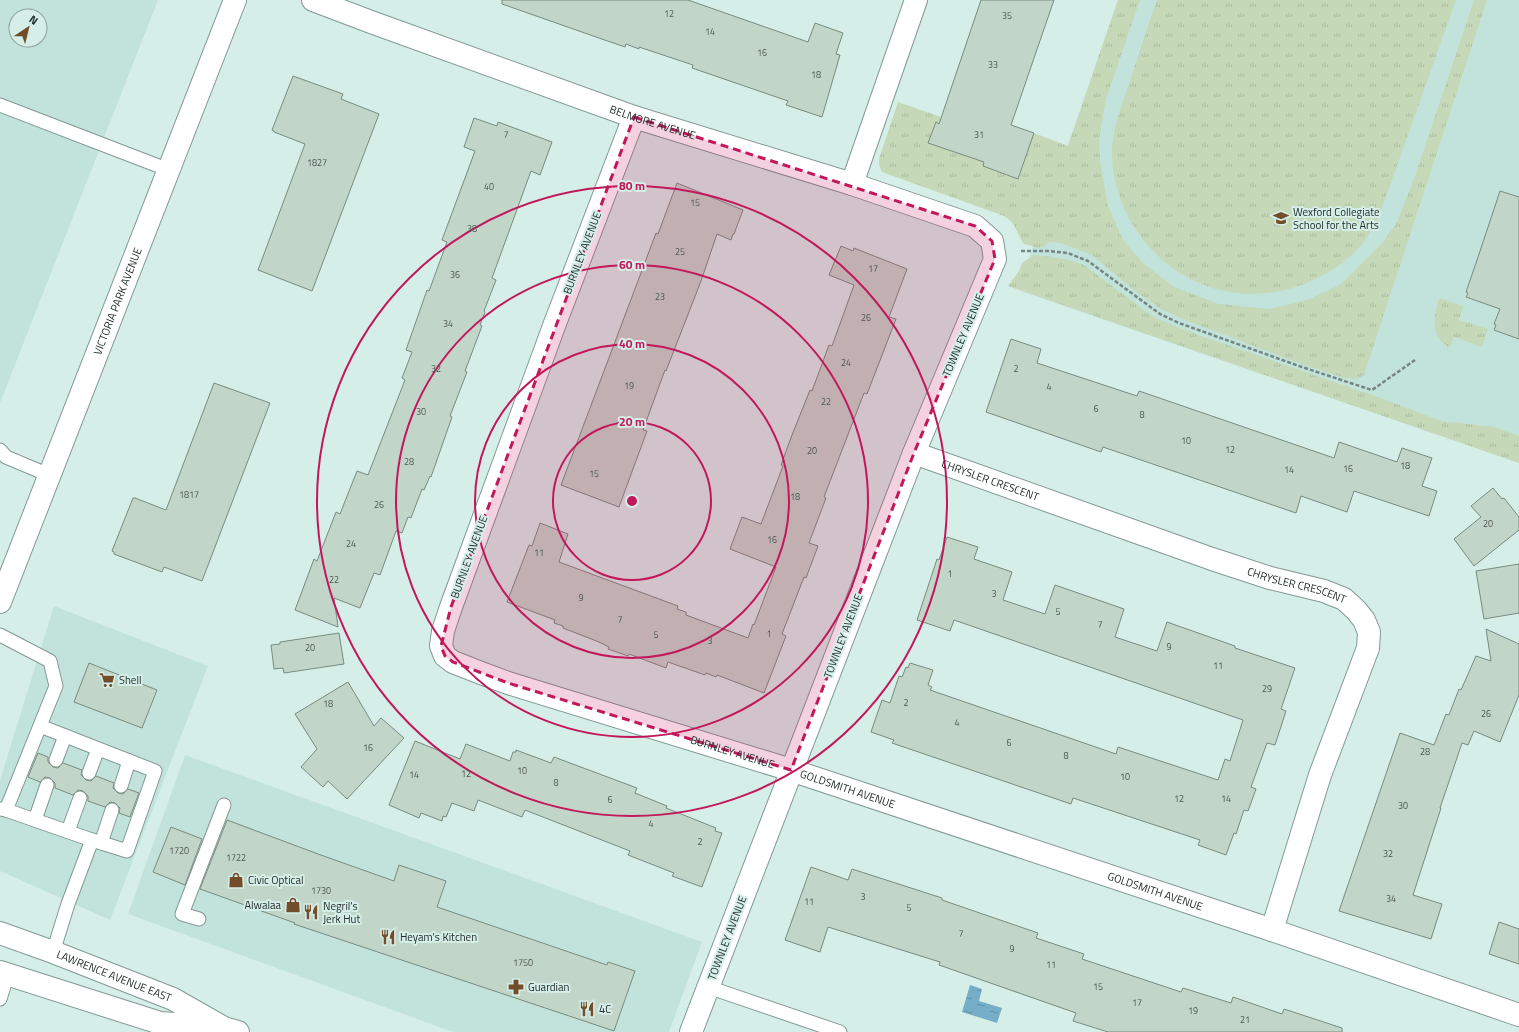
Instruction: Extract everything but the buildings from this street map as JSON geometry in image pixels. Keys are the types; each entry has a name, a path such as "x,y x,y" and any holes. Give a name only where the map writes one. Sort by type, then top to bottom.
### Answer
{"street":[{"name":"VICTORIA PARK AVENUE","path":"0,602 235,0"},
{"name":"BELMORE AVENUE","path":"313,0 386,28 634,117 852,184 975,226 992,241"},
{"path":"852,184 916,0"},
{"name":"BURNLEY AVENUE","path":"634,117 554,326 451,607 443,631 441,646 445,656 453,662 508,683 791,770"},
{"name":"TOWNLEY AVENUE","path":"691,1032 914,453 995,260 992,241"},
{"name":"CHRYSLER CRESCENT","path":"914,453 1212,559 1270,578 1324,592 1344,599 1364,620 1369,632 1368,648 1320,775 1272,930"},
{"name":"GOLDSMITH AVENUE","path":"791,770 1272,930 1519,1015"},
{"name":"LAWRENCE AVENUE EAST","path":"0,933 173,999 231,1030"},
{"name":"LAWRENCE AVENUE EAST","path":"4,973 160,1023 231,1030"}],"lane":[{"path":"0,105 169,170"},
{"path":"2,456 49,475"},
{"path":"0,635 50,661 56,686 3,810 127,851 155,771 40,726"},
{"path":"56,760 65,736"},
{"path":"89,773 98,749"},
{"path":"121,786 129,761"},
{"path":"35,820 47,785"},
{"path":"68,831 80,798"},
{"path":"199,919 182,914 224,805"},
{"path":"53,952 68,904 96,841 112,810"},
{"path":"0,999 4,973"},
{"path":"708,986 840,1032"}],"path":[{"path":"1020,251 1068,253 1088,260 1160,314 1173,320 1298,366 1372,390 1415,360"}],"highlighted area":[{"path":"634,117 975,226 992,241 995,259 914,453 791,770 508,683 453,662 445,656 441,646 451,607"}],"shaded area":[{"path":"0,0 158,0 0,403"},
{"name":"Wexford Collegiate School for the Arts","path":"1118,0 1519,0 1519,463 1018,290"},
{"path":"54,606 208,666 110,920 0,871 0,780"},
{"path":"185,755 702,942 669,1032 453,1032 128,914"}],"green space":[{"path":"1118,0 1140,0 1106,99 1099,139 1100,160 1108,206 1123,240 1143,263 1174,287 1219,304 1270,309 1310,299 1341,284 1382,243 1396,224 1414,179 1474,0 1487,0 1364,375 1357,379 1344,378 1293,361 1185,320 1161,309 1135,291 1092,255 1061,243 1049,242 1044,247 1038,248 1024,244 1013,223 1004,216 882,172 879,165 879,159 898,102 941,117 939,124 935,123 929,143 984,162 983,166 1018,179 1034,133 1068,146"},
{"path":"1157,0 1456,0 1378,219 1361,246 1335,268 1310,282 1283,291 1256,294 1228,292 1201,284 1176,270 1153,251 1138,233 1126,213 1118,191 1113,168 1112,144 1120,109"},
{"path":"1034,255 1060,258 1084,265 1158,319 1187,331 1381,398 1441,421 1495,427 1519,436 1519,463 1008,286 1019,271 1022,263"},
{"path":"1439,298 1463,306 1459,320 1488,329 1482,347 1454,337 1450,348 1443,343 1436,332 1435,326"}],"water":[{"path":"970,985 982,989 979,1001 1002,1008 997,1023 962,1012"}],"place":[{"name":"Wexford Collegiate School for the Arts","path":"1281,218"},
{"name":"Shell","path":"107,680"},
{"name":"Civic Optical","path":"236,880"},
{"name":"Alwalaa","path":"293,905"},
{"name":"Negril's Jerk Hut","path":"311,912"},
{"name":"Heyam's Kitchen","path":"388,937"},
{"name":"Guardian","path":"516,987"},
{"name":"4C","path":"587,1009"}]}
